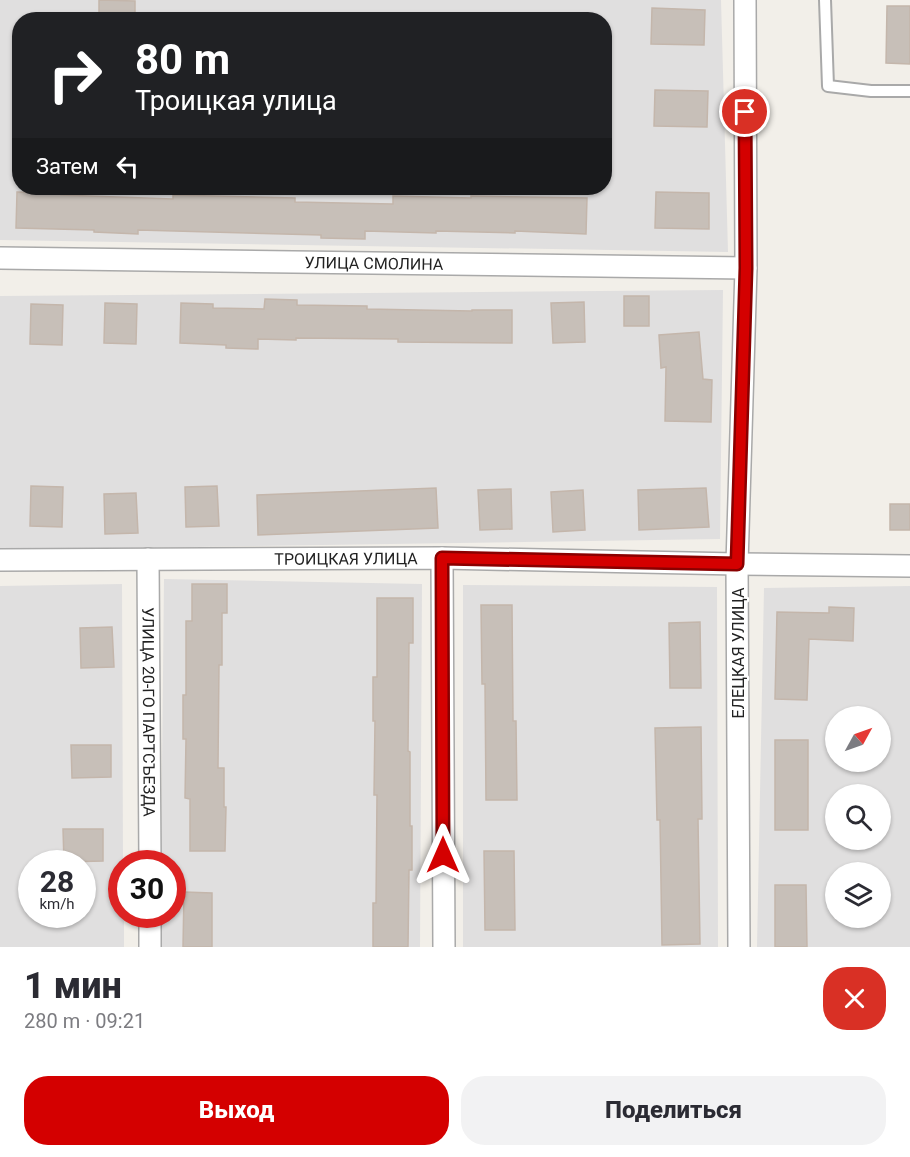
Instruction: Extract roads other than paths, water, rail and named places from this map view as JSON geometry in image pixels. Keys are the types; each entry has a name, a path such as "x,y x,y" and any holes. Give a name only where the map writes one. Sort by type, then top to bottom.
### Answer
{"street":[{"name":"ЕЛЕЦКАЯ УЛИЦА","path":"739,947 737,564 746,268 745,0"},
{"name":"УЛИЦА СМОЛИНА","path":"0,258 746,268"},
{"name":"ТРОИЦКАЯ УЛИЦА","path":"0,560 442,558 910,566"},
{"path":"442,558 444,947"},
{"name":"УЛИЦА 20-ГО ПАРТСЪЕЗДА","path":"148,559 150,850"},
{"path":"150,928 150,947"}],"lane":[{"path":"825,0 828,86 871,91 910,92"}]}
